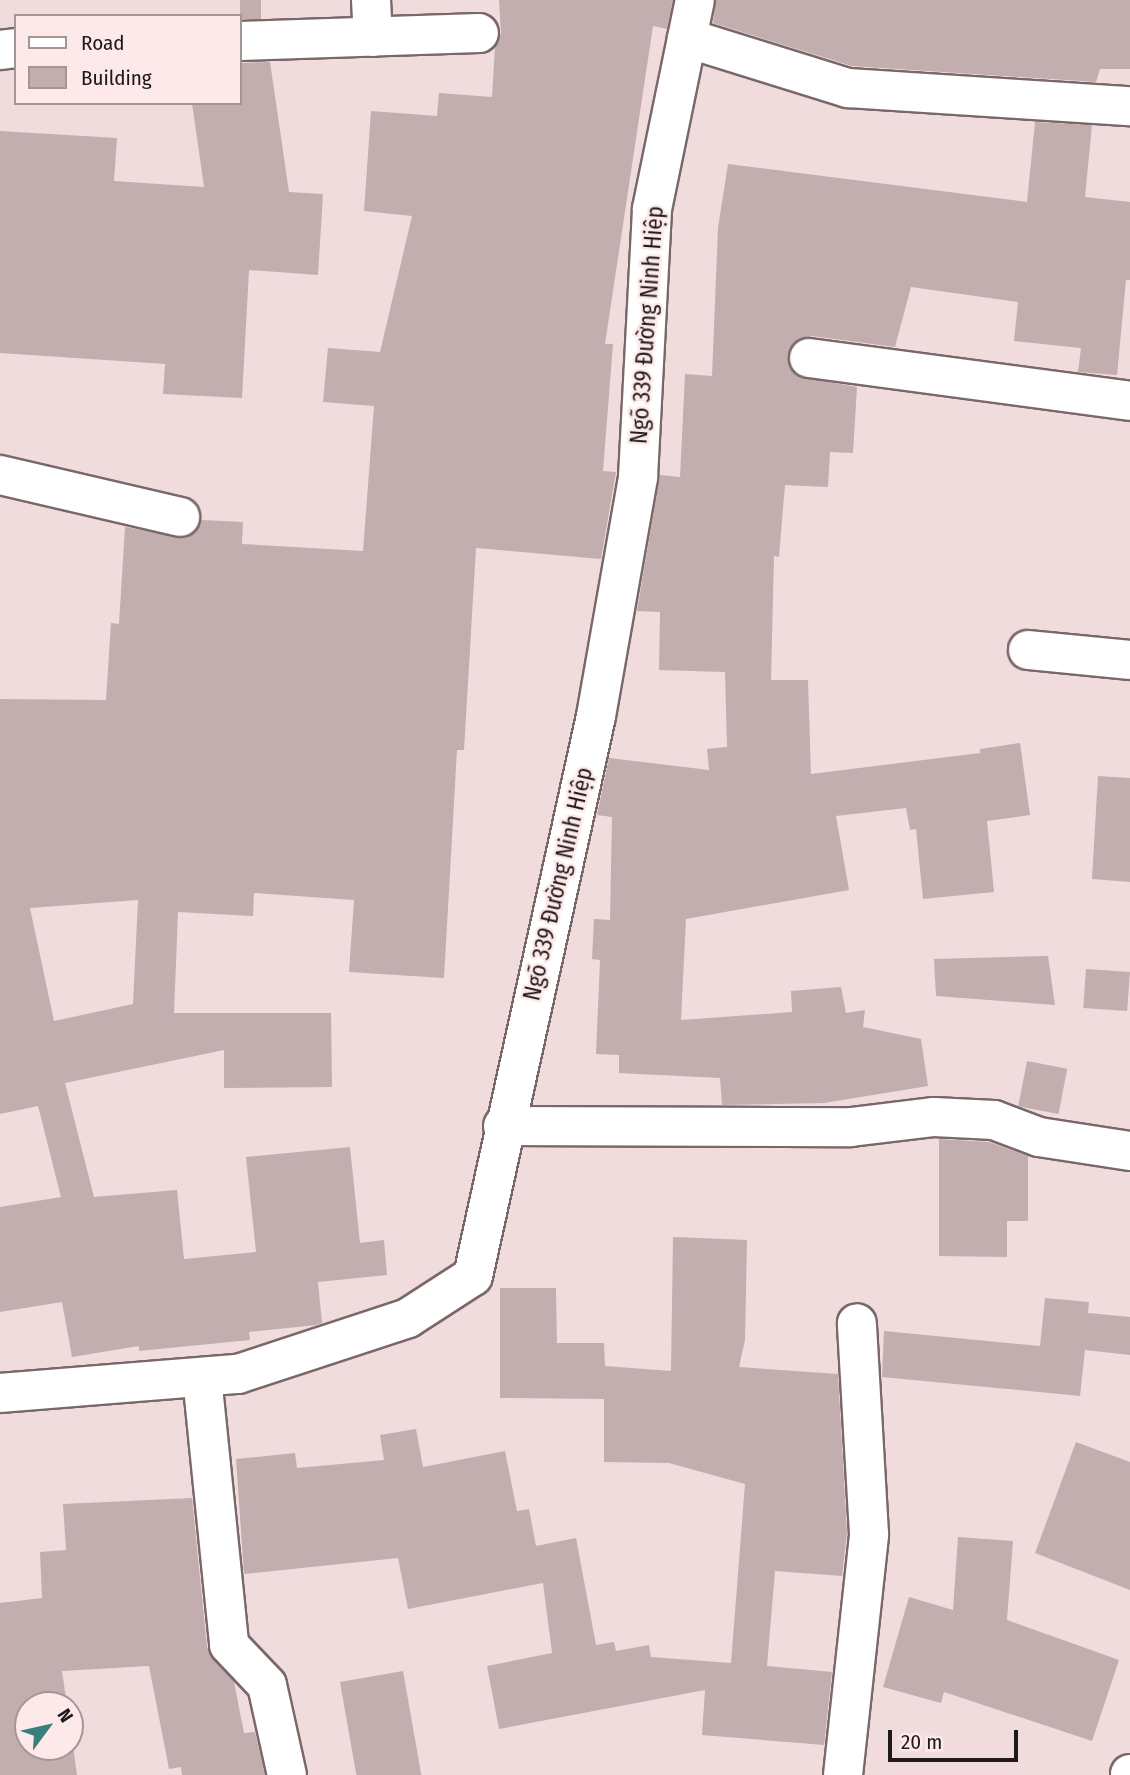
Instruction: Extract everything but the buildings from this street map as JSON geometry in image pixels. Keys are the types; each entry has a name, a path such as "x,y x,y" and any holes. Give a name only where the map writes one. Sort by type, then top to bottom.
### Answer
{"street":[{"name":"Ngõ 339 Đường Ninh Hiệp","path":"0,1393 238,1374 408,1318 473,1276 503,1126 596,716 638,477 652,209 695,0"},
{"path":"242,41 372,18 479,33"},
{"path":"687,38 848,89 1130,106"},
{"path":"809,358 1130,401"},
{"path":"0,475 180,517"},
{"path":"1028,650 1130,660"},
{"path":"503,1126 851,1127 934,1117 994,1120 1039,1137 1130,1151"},
{"path":"843,1775 869,1534 857,1323"},
{"path":"202,1377 229,1645 267,1685 287,1775"}]}
